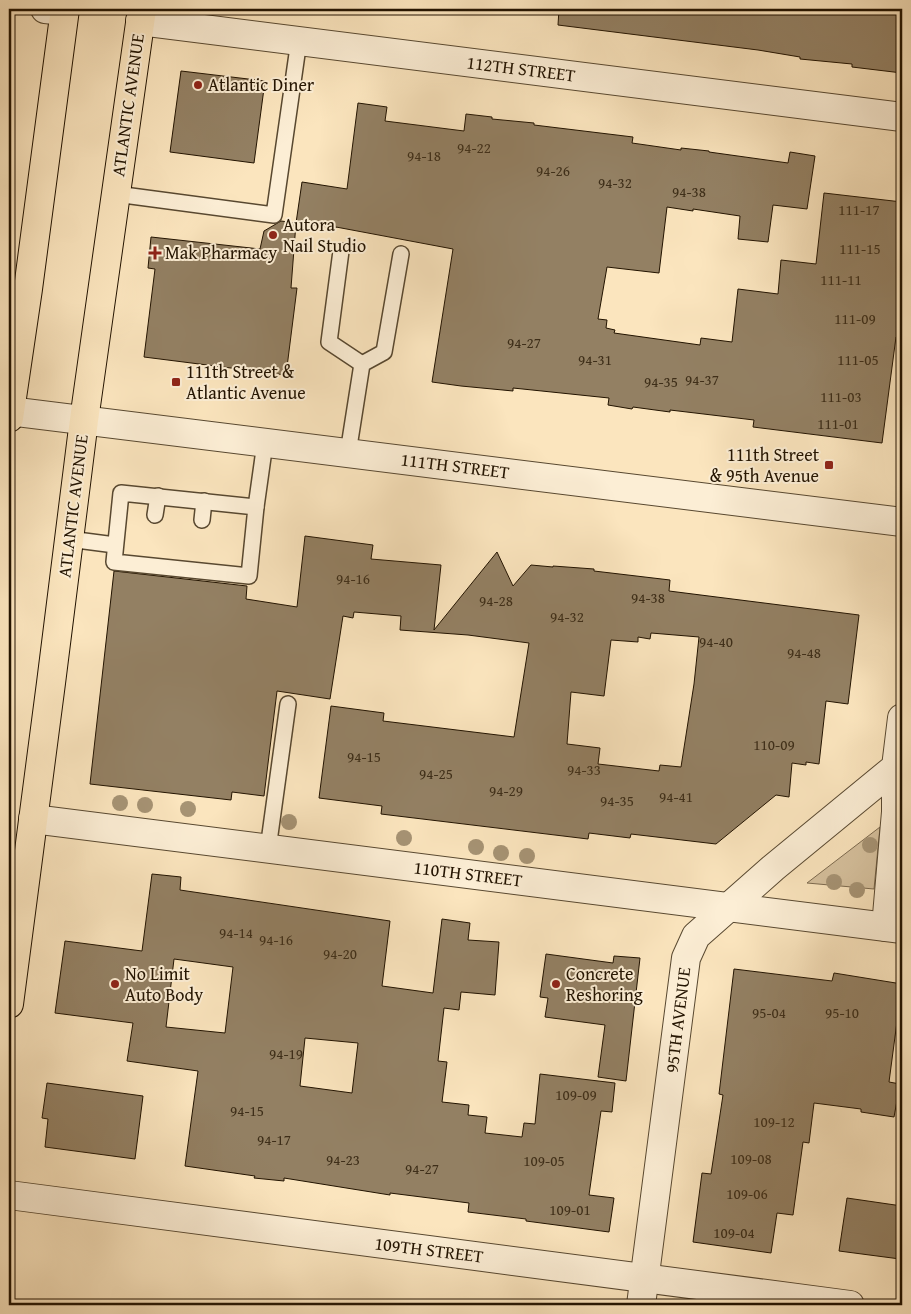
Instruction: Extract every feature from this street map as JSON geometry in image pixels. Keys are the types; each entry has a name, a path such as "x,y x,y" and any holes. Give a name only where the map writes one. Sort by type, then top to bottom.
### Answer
{"main road":[{"path":"9,413 28,289 58,10"},
{"name":"ATLANTIC AVENUE","path":"9,1004 84,420 141,15"}],"street":[{"name":"112TH STREET","path":"141,15 299,40 902,117"},
{"name":"111TH STREET","path":"9,413 84,420 902,522"},
{"path":"894,928 896,812 902,718"},
{"name":"95TH AVENUE","path":"643,1292 686,958 696,936 773,868 899,767"},
{"name":"110TH STREET","path":"33,819 894,928"},
{"name":"109TH STREET","path":"9,1195 643,1292 850,1305"}],"lane":[{"path":"116,194 274,215 299,40"},
{"path":"341,251 329,342 362,364"},
{"path":"362,364 384,352 401,254"},
{"path":"348,453 362,364"},
{"path":"256,507 121,493 114,562 149,562 197,567 249,576 265,443"},
{"path":"155,516 158,496"},
{"path":"202,520 204,501"},
{"path":"69,539 115,545"},
{"path":"268,849 288,704"}],"shaded area":[{"path":"880,827 874,889 807,883"}],"building":[{"path":"559,9 868,9 902,13 902,73 852,67 852,64 800,59 800,57 758,50 558,25"},
{"path":"181,71 265,81 254,163 170,152"},
{"path":"358,103 387,107 385,121 464,131 466,114 492,117 492,119 534,123 534,125 633,137 632,143 681,150 681,148 709,151 788,163 790,152 815,156 807,209 773,205 768,242 738,239 740,216 667,207 659,273 607,267 598,319 607,320 606,328 615,330 614,333 700,345 701,338 732,342 738,289 778,294 781,260 816,264 824,193 902,202 902,304 882,443 753,427 754,420 670,410 670,412 633,407 632,409 608,405 609,398 513,388 513,391 432,382 453,249 336,227 296,223 302,182 347,189"},
{"path":"281,221 296,223 291,288 297,288 286,375 144,357 155,269 148,268 151,237 260,249 264,231"},
{"path":"305,536 373,545 371,559 441,565 434,630 497,552 513,586 531,565 594,569 594,571 670,580 669,591 859,615 848,704 826,701 819,764 806,762 806,765 792,763 789,797 776,795 716,844 631,834 630,838 589,833 588,839 381,814 382,806 319,798 331,706 384,713 383,721 514,737 529,643 468,635 400,630 401,616 354,612 353,618 343,616 330,699 277,691 264,796 232,792 231,800 90,784 114,571 247,586 246,599 297,607","holes":["651,633 699,637 681,767 660,765 659,771 598,764 600,748 567,744 571,692 604,696 611,640 638,642 638,637 650,639"]},
{"path":"152,874 181,877 180,890 390,921 382,986 433,993 442,919 470,923 468,940 499,942 495,995 461,992 459,1010 444,1008 438,1061 447,1062 442,1102 469,1105 468,1115 487,1117 485,1133 522,1137 524,1123 535,1124 540,1074 615,1083 612,1112 601,1111 589,1195 614,1198 609,1232 468,1212 469,1203 390,1193 390,1195 284,1178 284,1181 254,1178 255,1176 185,1166 198,1071 127,1061 133,1023 55,1013 65,941 142,951","holes":["174,959 233,967 225,1033 166,1027","305,1038 358,1043 352,1093 300,1086"]},
{"path":"546,954 613,963 614,956 640,958 626,1081 598,1077 605,1025 545,1017 548,998 540,997"},
{"path":"734,969 832,981 834,973 902,984 889,1082 900,1084 894,1117 861,1112 861,1109 814,1103 809,1143 803,1142 793,1215 777,1213 771,1253 693,1242 702,1173 711,1174 723,1095 719,1094"},
{"path":"47,1083 143,1096 135,1159 45,1147 48,1119 42,1118"},
{"path":"847,1198 902,1206 900,1259 839,1251"}],"place":[{"name":"Atlantic Diner","path":"198,85"},
{"name":"Autora Nail Studio","path":"273,235"},
{"name":"Mak Pharmacy","path":"155,253"},
{"name":"111th Street & Atlantic Avenue","path":"176,382"},
{"name":"111th Street & 95th Avenue","path":"829,465"},
{"name":"No Limit Auto Body","path":"115,984"},
{"name":"Concrete Reshoring","path":"556,984"}]}
